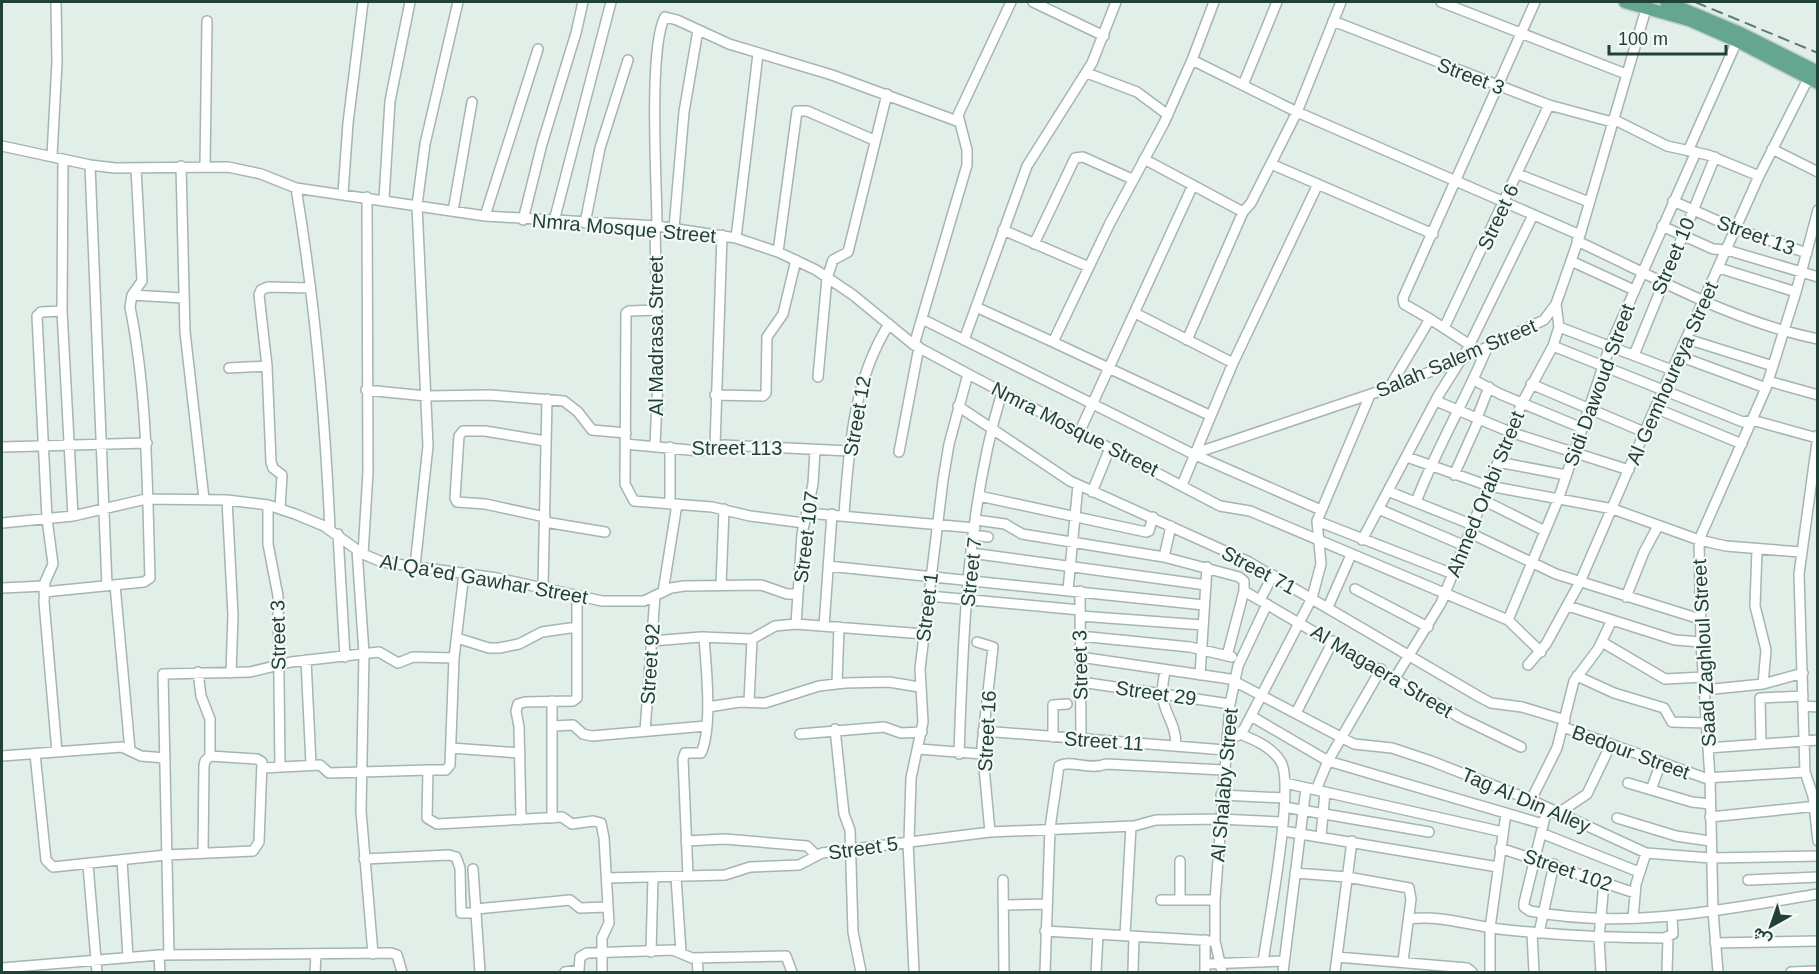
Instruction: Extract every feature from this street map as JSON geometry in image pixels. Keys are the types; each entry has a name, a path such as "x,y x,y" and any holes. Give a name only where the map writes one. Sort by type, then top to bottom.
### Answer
{"main road":[{"path":"1666,2 1740,33 1815,77"},
{"path":"1635,4 1689,20 1815,77"}],"street":[{"path":"52,156 57,62 56,2"},
{"path":"343,193 348,123 363,2"},
{"path":"384,199 390,102 410,2"},
{"path":"415,566 426,482 426,396 417,205 425,144 458,2"},
{"path":"523,220 542,144 574,42 583,2"},
{"path":"554,221 611,2"},
{"path":"899,452 922,319 967,165 967,150 957,121 960,110 1011,2"},
{"path":"1033,2 1104,36"},
{"path":"964,340 1032,157 1087,73 1116,2"},
{"path":"1053,342 1132,180 1168,115 1214,2"},
{"path":"1243,85 1276,2"},
{"path":"1187,340 1243,212 1271,164 1297,112 1341,2"},
{"path":"1441,2 1626,74"},
{"path":"1470,345 1402,301 1457,182 1535,2"},
{"name":"Salah Salem Street","path":"1193,454 1389,388 1536,326 1551,313 1579,238 1626,74 1635,4"},
{"name":"Al Madrasa Street","path":"655,445 657,310 655,95 662,23 667,17 698,30"},
{"path":"206,166 207,21"},
{"name":"Street 3","path":"1333,21 1549,105 1613,121 1668,146 1714,157 1759,176"},
{"path":"674,228 684,112 698,30 758,54 887,94 957,121"},
{"name":"Sidi Dawoud Street","path":"1508,620 1558,500 1610,346 1673,201 1737,40"},
{"path":"485,216 538,49"},
{"path":"736,238 758,54"},
{"path":"585,223 600,148 628,60"},
{"path":"1192,60 1297,112 1533,215 1641,271 1704,300 1784,332 1818,339"},
{"path":"1087,73 1137,92 1168,115"},
{"name":"Al Gemhoureya Street","path":"1528,665 1541,652 1580,582 1654,408 1759,176 1772,149 1815,77"},
{"path":"818,377 827,278 833,260 847,254 887,94"},
{"path":"453,211 472,102"},
{"name":"Street 6","path":"1444,328 1505,203 1549,105"},
{"path":"778,252 796,111 807,111 874,140"},
{"name":"Nmra Mosque Street","path":"2,146 90,165 136,168 206,166 243,169 296,188 384,199 485,216 656,226 736,238 796,260 827,278 916,346 1220,506 1250,511 1508,620"},
{"path":"1772,149 1818,172"},
{"path":"1034,244 1075,158 1083,157 1132,180"},
{"name":"Street 10","path":"1634,355 1714,157"},
{"path":"63,159 62,311 73,516"},
{"path":"1144,159 1243,212"},
{"path":"1271,164 1433,234"},
{"path":"90,165 105,510 111,585 130,750"},
{"path":"181,166 184,332 204,499"},
{"path":"2,588 44,589 149,580 146,499 147,443 130,307 132,295 142,281 136,168"},
{"path":"1518,174 1589,202"},
{"path":"1182,485 1209,415 1318,184"},
{"path":"1079,433 1193,185"},
{"path":"296,188 310,288 326,438 345,657"},
{"path":"367,197 368,472 360,552 364,654 361,772 364,859 373,954"},
{"name":"Street 13","path":"1673,201 1736,229 1807,253"},
{"name":"Saad Zaghloul Street","path":"1718,972 1713,911 1710,778 1701,642 1698,540 1767,384 1802,273 1818,210"},
{"path":"1362,540 1436,401 1470,345 1533,215"},
{"path":"1662,225 1713,249 1727,250 1818,277"},
{"path":"1003,230 1089,267"},
{"path":"715,446 722,235"},
{"path":"715,395 763,396 766,393 767,337 783,314 796,260"},
{"path":"1571,261 1634,290"},
{"path":"1719,268 1796,292"},
{"path":"280,508 282,475 273,468 271,462 261,290 268,287 310,288"},
{"path":"132,295 183,298"},
{"name":"Ahmed Orabi Street","path":"1395,678 1428,627 1444,594 1522,403 1553,346 1559,327 1556,304"},
{"path":"976,307 1209,415"},
{"path":"657,310 629,310 626,314 625,484 637,502 724,509 750,516 804,523"},
{"path":"57,752 44,589 53,564 47,519 37,316 41,312 62,311"},
{"path":"1135,313 1233,363"},
{"path":"922,319 1094,402 1193,454 1321,510"},
{"path":"1389,388 1430,319"},
{"name":"Street 12","path":"844,514 849,451 864,372 873,350 889,324"},
{"path":"1559,327 1672,370"},
{"path":"1687,339 1773,366"},
{"path":"1553,346 1743,422 1752,420 1817,437 1800,552 1798,597 1806,772 1813,783 1818,841"},
{"path":"1416,502 1430,466 1474,380 1487,348"},
{"path":"1679,356 1767,384 1818,395"},
{"path":"229,368 267,366"},
{"name":"Street 1","path":"914,972 909,842 911,778 922,732 919,687 949,444 968,374"},
{"path":"1474,380 1582,428"},
{"path":"1531,384 1644,432"},
{"path":"1454,475 1489,387"},
{"path":"366,390 426,396 490,395 547,399 570,404 592,430 626,433"},
{"name":"Street 7","path":"959,754 971,553 991,428 1002,392"},
{"path":"1240,734 1312,598 1321,564 1317,521 1370,395"},
{"path":"543,588 547,399"},
{"path":"1436,401 1510,432 1629,470"},
{"name":"Street 71","path":"958,406 1078,485 1153,517 1273,575 1491,703 1522,707 1564,724"},
{"path":"1654,408 1742,444"},
{"path":"545,441 485,431 463,431 459,436 455,498 457,502 485,504 545,520 605,532"},
{"path":"2,447 147,443"},
{"name":"Street 113","path":"625,444 700,451 715,446 849,451"},
{"name":"Street 92","path":"645,731 652,640 673,504 670,447"},
{"path":"1092,492 1110,448"},
{"name":"Street 107","path":"796,624 804,523 813,484 815,450"},
{"path":"1407,457 1489,486 1613,509 1698,540 1757,549 1800,552"},
{"path":"1498,462 1566,475"},
{"path":"1068,590 1078,485"},
{"path":"1389,492 1416,502 1472,529 1532,563 1580,582 1700,619"},
{"path":"979,496 1148,532 1153,517"},
{"name":"Al Qa'ed Gawhar Street","path":"2,524 73,516 146,499 227,500 280,508 334,532 360,552 382,562 464,573 577,596 619,602 644,601 677,587 721,585 765,585 783,593 798,594"},
{"path":"227,500 233,615 231,673"},
{"path":"1483,500 1545,531"},
{"name":"Street 3","path":"268,505 268,544 278,596 280,766"},
{"path":"721,585 724,509"},
{"path":"1380,510 1465,546"},
{"path":"807,513 844,514 975,528 1005,524 1022,534 1164,557 1207,567 1200,675"},
{"path":"824,626 832,514"},
{"path":"1317,521 1453,574"},
{"path":"1164,557 1171,526"},
{"path":"1626,597 1644,552 1658,526"},
{"path":"975,528 988,537"},
{"path":"1757,549 1755,606 1766,650 1763,684"},
{"path":"971,553 1206,585"},
{"path":"1328,607 1351,555"},
{"path":"828,566 1204,605"},
{"name":"Al Magaera Street","path":"1207,567 1242,579 1244,591 1381,669 1461,718 1521,747"},
{"path":"262,768 311,765 323,766 329,773 449,769 454,658 464,573"},
{"name":"Al Shalaby Street","path":"1221,968 1210,940 1230,704 1240,660 1273,575"},
{"path":"1355,589 1428,627"},
{"name":"Street 3","path":"1080,591 1081,739"},
{"path":"1227,656 1244,591"},
{"path":"521,820 517,705 525,702 573,701 577,698 577,596"},
{"path":"929,596 1203,625"},
{"path":"1568,606 1675,640 1701,642"},
{"path":"1508,620 1541,652"},
{"path":"1531,800 1549,766 1564,724 1572,686 1602,642 1612,620"},
{"path":"652,640 704,637 752,639 775,626 796,624 924,634"},
{"path":"457,638 489,648 499,648 519,644 542,632 577,627"},
{"path":"837,684 839,627"},
{"path":"1080,636 1201,650 1240,660"},
{"path":"688,876 683,755 702,753 708,707 704,637"},
{"path":"749,702 752,639"},
{"path":"1296,713 1333,641"},
{"name":"Street 16","path":"977,642 993,647 982,754 990,832"},
{"path":"1602,642 1665,679 1703,676"},
{"path":"160,972 164,955 166,855 162,676 167,672 231,673 263,670 279,664 364,654 383,653 398,663 413,657 454,658"},
{"name":"Tag Al Din Alley","path":"1080,657 1234,681 1341,739 1362,746 1385,747 1410,753 1531,800 1557,814 1646,853 1711,858 1818,856"},
{"path":"306,660 311,765"},
{"path":"1321,836 1323,813 1321,791 1328,761 1381,669"},
{"path":"1165,670 1162,693 1168,717 1176,730 1176,746"},
{"path":"198,672 201,696 210,719 210,756 204,766 203,852"},
{"path":"1704,690 1763,684 1803,673"},
{"path":"1577,676 1614,693 1662,708 1672,722 1707,723"},
{"path":"708,707 749,702 765,703 819,686 837,684 889,682 919,687"},
{"name":"Street 29","path":"1081,682 1230,704"},
{"path":"1761,744 1760,698 1803,701 1818,707"},
{"path":"552,701 552,818"},
{"path":"1053,737 1053,705 1067,704"},
{"path":"1251,716 1328,761 1506,813 1639,872"},
{"name":"Bedour Street","path":"1564,724 1702,778 1806,772"},
{"path":"553,726 573,725 583,734 592,736 706,726"},
{"path":"800,734 835,729 884,727 901,733 922,732"},
{"path":"835,729 844,813 850,830 852,848 853,932 861,972"},
{"name":"Street 11","path":"983,731 1225,750"},
{"path":"1227,736 1240,734 1264,745 1277,756 1284,771 1283,826 1263,962"},
{"path":"1708,748 1818,740"},
{"path":"1557,814 1587,794 1611,744"},
{"path":"2,756 122,747 141,756 165,758"},
{"path":"451,748 520,753"},
{"path":"919,749 959,754 982,754"},
{"path":"35,754 47,863 53,867 203,852 245,853 254,851 258,847 262,768 259,760 210,756"},
{"path":"1651,790 1661,762"},
{"path":"1045,972 1050,828 1058,771 1064,763 1094,769 1106,764 1223,770"},
{"path":"428,770 428,821 458,824 562,817 572,824 593,821 601,823 609,923 603,934 602,972"},
{"path":"1285,783 1503,832"},
{"path":"1628,783 1710,804"},
{"path":"1283,972 1306,788"},
{"path":"1221,795 1284,802 1304,810 1429,832"},
{"path":"1710,817 1816,806"},
{"path":"1547,809 1524,907 1542,914 1600,918 1672,918 1818,894"},
{"path":"1490,972 1490,928 1506,813"},
{"path":"1617,818 1676,836 1710,842"},
{"name":"Street 5","path":"607,878 725,875 750,867 795,866 816,855 852,848 990,832 1131,826 1156,820 1219,819 1283,826 1300,834 1498,867"},
{"path":"1131,826 1130,936 1133,972"},
{"path":"686,841 725,839 807,846 816,855"},
{"path":"1335,972 1352,841"},
{"name":"Street 102","path":"1500,848 1554,864 1635,893"},
{"path":"1633,918 1639,872 1646,853"},
{"path":"364,859 449,855 456,857 460,868 461,913 570,900 580,908 608,907"},
{"path":"122,860 128,957"},
{"path":"1179,900 1180,861"},
{"path":"1534,972 1535,933 1554,864"},
{"path":"87,865 97,972"},
{"path":"473,869 480,972"},
{"path":"1295,873 1347,878 1409,888 1412,894 1403,961"},
{"path":"676,877 681,952"},
{"path":"1748,880 1818,877"},
{"path":"651,952 653,878"},
{"path":"1003,880 1004,972"},
{"path":"1601,972 1599,938 1604,883"},
{"path":"1161,900 1215,900"},
{"path":"1003,905 1047,904"},
{"path":"1409,919 1432,916 1490,928 1599,938 1668,938 1673,934 1672,918"},
{"path":"1045,931 1210,940 1205,968 1242,968 1263,962 1284,962"},
{"path":"1096,972 1098,934"},
{"path":"1667,972 1668,938"},
{"path":"1715,943 1818,941"},
{"path":"565,972 579,970 582,955 603,952 681,952 687,957 697,958 786,956 792,972"},
{"path":"2,968 62,967 96,960 164,955 394,953 402,972"},
{"path":"315,972 316,955"},
{"path":"1337,957 1418,962 1467,968 1472,972"},
{"path":"697,958 698,972"},
{"path":"1417,972 1418,962"},
{"path":"1791,972 1818,971"}],"railway":[{"path":"1695,2 1818,53"}]}
